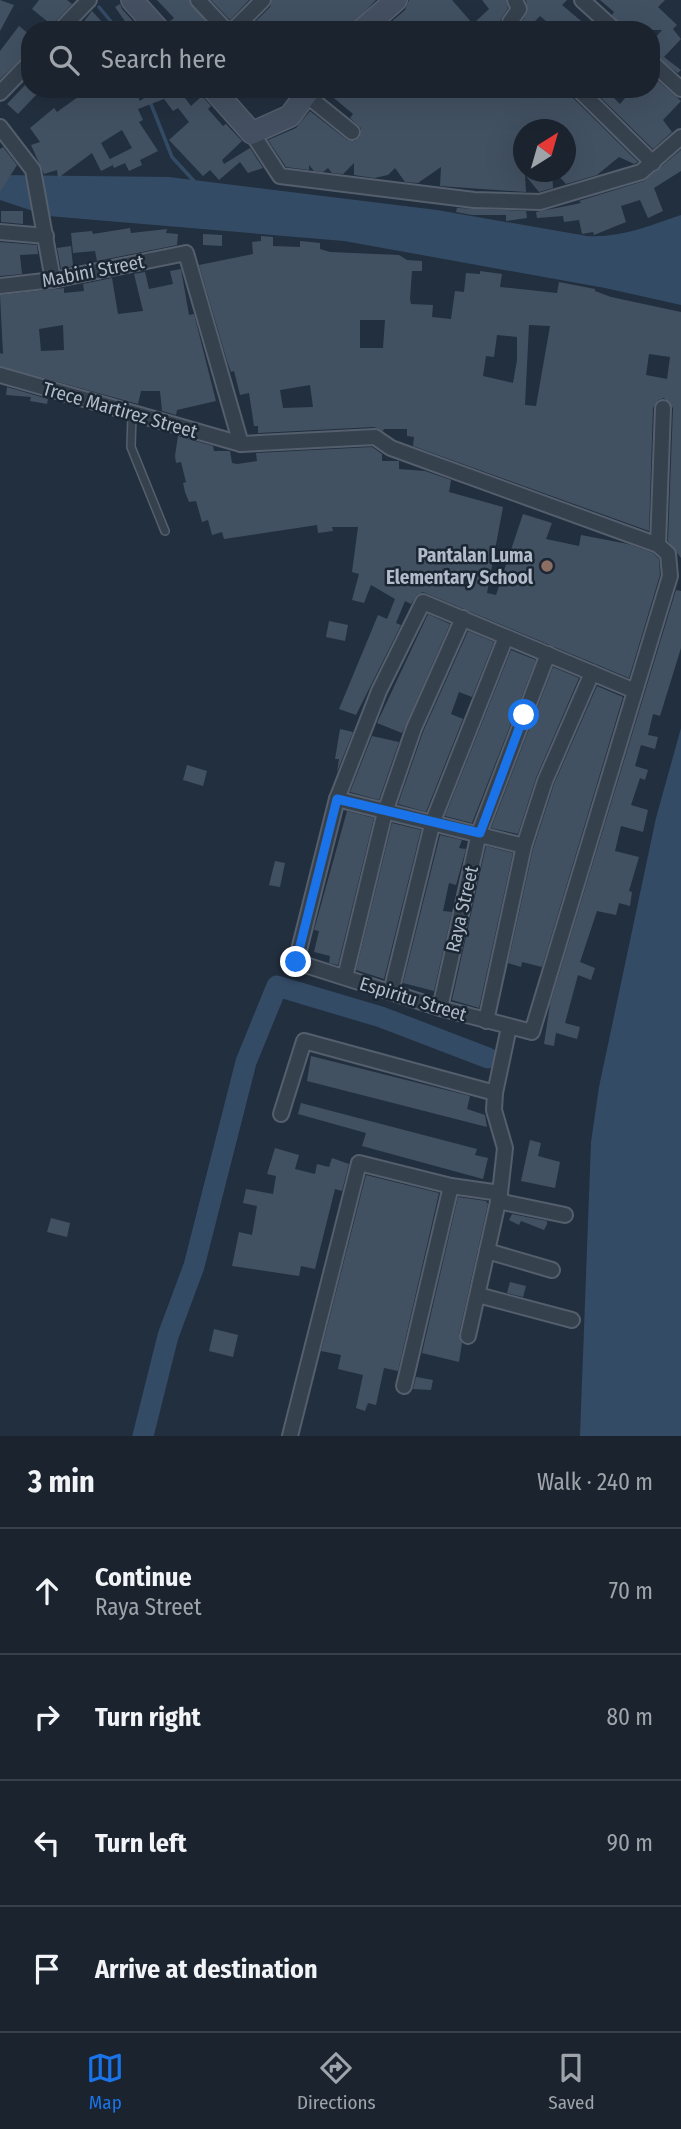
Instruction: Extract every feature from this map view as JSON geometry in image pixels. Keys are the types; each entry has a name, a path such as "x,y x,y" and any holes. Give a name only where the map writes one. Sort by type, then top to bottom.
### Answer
{"street":[{"path":"69,21 89,0"},
{"path":"132,0 151,21"},
{"path":"198,0 218,21"},
{"path":"242,21 263,0"},
{"path":"372,21 396,0"},
{"path":"511,21 519,9 515,0"},
{"path":"584,1 605,21"},
{"path":"660,70 681,89"},
{"path":"0,93 21,71"},
{"path":"221,98 252,133 280,176 474,200 540,202 641,172 681,137"},
{"path":"252,133 290,116 301,98"},
{"path":"313,98 352,132"},
{"path":"587,98 653,163"},
{"path":"0,127 33,170 53,280"},
{"path":"0,232 46,236"},
{"name":"Mabini Street","path":"0,286 53,280 186,253 241,444"},
{"name":"Trece Martirez Street","path":"0,374 132,415 241,444 374,437 391,448 657,545"},
{"path":"524,846 337,799 379,691 424,602 635,691 670,576 668,554 657,545 663,408"},
{"path":"345,977 385,812 414,728 463,618"},
{"path":"391,992 433,821 506,636"},
{"name":"Raya Street","path":"440,1008 480,833 548,654"},
{"path":"486,1021 524,846 545,781 592,673"},
{"name":"Espiritu Street","path":"337,799 296,962 486,1021 508,1031 532,1032 635,691"},
{"path":"468,1336 499,1197 505,1148 494,1110 508,1031"},
{"path":"281,1114 304,1041 496,1088"},
{"path":"290,1436 359,1163 565,1215"},
{"path":"404,1386 451,1186"},
{"path":"487,1251 552,1270"},
{"path":"478,1295 572,1320"}],"lane":[{"path":"132,415 131,447 165,531"}],"water":[{"path":"0,175 169,177 437,210 587,236 623,233 681,215 681,305 605,288 344,241 48,216 0,200"},
{"path":"681,728 681,1436 580,1436 591,1142 599,1087 656,818"}],"building":[{"path":"0,0 14,5 0,31"},
{"path":"39,0 67,0 72,4 56,21 47,21 32,9"},
{"path":"157,0 189,0 206,21 170,21 174,18"},
{"path":"211,0 249,0 230,20"},
{"path":"272,0 376,0 356,21 256,21 270,7"},
{"path":"409,0 452,0 470,21 392,21 405,10"},
{"path":"482,0 506,0 508,8 500,21 476,21 489,9"},
{"path":"526,0 567,0 562,5 581,21 546,21 540,16 535,21 522,21 528,11"},
{"path":"600,0 665,0 658,7 677,25 673,29 681,39 664,57 681,70 678,73 660,60 660,21 617,21 612,15 614,12"},
{"path":"120,4 133,21 125,21 115,7"},
{"path":"92,11 101,21 84,21"},
{"path":"19,26 21,28 21,59 0,79 0,51"},
{"path":"660,83 681,101 663,120 672,132 653,149 601,98 614,98 620,104 625,98 660,98"},
{"path":"21,89 21,98 33,98 18,114 7,104"},
{"path":"76,98 138,98 140,101 144,98 185,98 191,106 200,98 204,98 211,106 208,109 223,126 226,124 242,141 222,160 224,164 250,148 263,168 248,173 240,162 219,180 210,170 203,176 169,140 189,122 178,108 173,111 164,99 138,109 143,120 139,122 158,151 140,160 142,165 129,171 125,163 101,171 92,153 58,178 57,170 44,174 31,145 40,142 30,128 54,108 57,112","holes":["122,130 132,148 110,159 111,162 101,143"]},
{"path":"334,98 573,98 638,162 634,164 619,157 597,175 576,181 576,119 513,119 513,182 525,182 526,192 440,186 441,167 418,183 405,182 395,168 388,175 374,178 354,175 354,163 343,174 332,173 328,168 323,172 314,171 309,165 309,170 286,167 268,140 296,128 310,111 347,140 355,141 360,137 361,128 350,118 353,114"},
{"path":"3,147 17,165 0,192 0,149"},
{"path":"681,150 681,171 654,188 663,211 648,218 640,200 621,206 626,222 594,235 593,232 582,234 579,220 564,222 563,216 537,218 536,212 581,203 579,201 644,181"},
{"path":"531,182 553,182 553,188 539,192"},
{"path":"457,208 526,211 527,218 506,221 506,215 472,215 456,212"},
{"path":"1,211 23,211 23,224 1,222"},
{"path":"130,228 131,233 167,229 166,233 178,234 177,245 97,261 95,251 73,253 71,233 92,231 93,234"},
{"path":"203,234 222,235 222,246 203,245"},
{"path":"261,236 273,237 273,246 300,247 300,241 320,243 320,249 330,252 399,255 407,260 422,261 422,271 412,271 410,299 411,304 433,305 432,317 451,319 455,291 464,292 466,273 480,274 480,271 502,274 500,287 557,293 559,282 595,289 611,297 681,312 681,558 668,541 673,408 664,398 658,400 653,408 649,531 413,446 414,437 407,436 407,429 383,431 374,427 258,433 258,426 254,426 249,393 240,395 234,371 231,372 227,361 199,265 253,254 252,242 261,241","holes":["360,320 385,320 383,348 360,348","529,325 550,326 536,406 525,405","497,335 517,337 513,383 483,376 486,356 494,357","649,354 670,357 667,379 646,375","310,385 313,407 283,408 280,390"]},
{"path":"0,242 37,245 38,254 20,255 22,274 0,276"},
{"path":"71,246 73,266 61,269 57,248"},
{"path":"181,269 189,315 194,314 216,401 177,410 176,415 162,411 160,391 141,391 138,404 0,366 0,353 3,354 0,295 64,288 64,293 84,291 83,284 112,278 118,314 143,311 134,274 145,272 149,289 173,284 170,271","holes":["63,325 64,350 41,351 39,329"]},
{"path":"7,387 48,399 47,404 30,401 31,397 6,395"},
{"path":"178,436 213,446 214,451 230,451 232,463 237,464 257,461 256,453 372,447 382,454 382,461 399,461 399,469 425,471 451,480 449,492 503,507 487,593 496,595 523,514 552,523 546,539 579,546 581,535 628,544 653,553 659,559 660,575 629,678 423,592 417,595 411,604 405,601 396,623 401,625 356,715 339,709 378,615 387,619 395,599 371,585 364,603 352,600 359,574 352,572 358,527 332,527 333,531 318,533 317,525 224,539 222,532 212,535 208,520 202,522 196,501 189,502 185,492 183,483 186,482 181,462 176,463 175,456"},
{"path":"676,590 681,591 681,648 660,716 653,714 648,735 658,737 655,749 641,745 635,766 648,770 645,780 640,778 631,805 648,810 643,832 621,826 615,851 639,857 629,891 632,892 630,906 619,903 616,915 597,911 580,962 595,968 591,980 578,975 565,1023 580,1027 577,1039 556,1033 554,1046 544,1044 550,1004"},
{"path":"428,614 450,624 402,733 377,723"},
{"path":"329,621 348,625 345,641 326,637"},
{"path":"468,631 494,642 472,697 459,692 451,714 463,719 426,812 398,804 423,732"},
{"path":"511,650 536,660 472,823 445,816"},
{"path":"553,667 579,678 536,778 518,834 491,828"},
{"path":"597,686 623,697 542,967 522,962 521,967 508,963 533,849 554,784"},
{"path":"340,729 353,732 337,772 339,759 335,759"},
{"path":"372,736 399,742 379,800 350,792"},
{"path":"187,765 207,771 203,786 183,780"},
{"path":"347,811 374,818 338,965 329,963 330,956 314,952 319,931 314,930"},
{"path":"392,823 421,830 384,979 356,970"},
{"path":"440,835 462,840 459,848 466,849 456,885 449,883 443,911 452,912 434,991 403,983"},
{"path":"486,846 513,853 479,1008 452,1000"},
{"path":"275,861 285,863 280,887 269,885"},
{"path":"311,1056 470,1096 467,1109 485,1115 487,1127 307,1081"},
{"path":"301,1103 477,1149 475,1155 488,1158 483,1179 362,1146 366,1133 298,1114"},
{"path":"530,1140 541,1143 538,1156 560,1162 555,1188 521,1181"},
{"path":"275,1148 299,1155 295,1169 315,1174 317,1164 329,1167 332,1158 349,1164 342,1191 335,1189 315,1269 301,1266 299,1276 232,1266 239,1232 252,1235 257,1206 243,1203 246,1189 273,1194 276,1176 267,1174"},
{"path":"366,1175 439,1193 398,1371 384,1368 376,1405 368,1403 365,1411 356,1408 363,1375 338,1369 341,1355 321,1351"},
{"path":"458,1197 486,1201 488,1204 459,1334 462,1343 459,1362 422,1353"},
{"path":"512,1214 547,1221 547,1224 544,1230 521,1221 519,1225 509,1220"},
{"path":"51,1218 70,1223 67,1237 47,1232"},
{"path":"510,1282 526,1286 523,1297 507,1293"},
{"path":"214,1329 238,1335 233,1357 209,1351"},
{"path":"416,1377 433,1380 431,1390 413,1389"}],"waterway":[{"path":"99,7 111,21"},
{"path":"149,98 172,157 194,181"},
{"path":"143,1436 168,1336 194,1266 246,1062 277,986 381,1017 488,1058"}],"place":[{"name":"Pantalan Luma Elementary School","path":"547,566"}],"route":[{"path":"296,962 337,799 480,833 524,715"}]}
